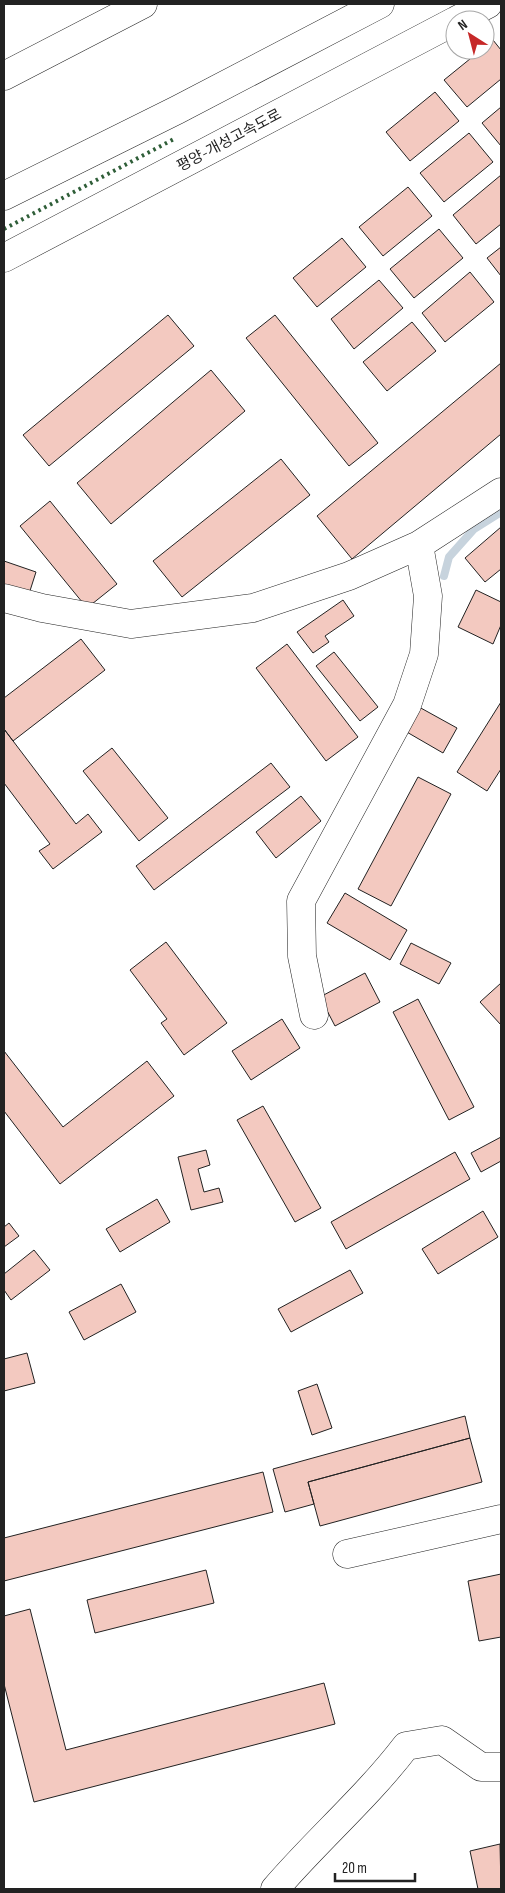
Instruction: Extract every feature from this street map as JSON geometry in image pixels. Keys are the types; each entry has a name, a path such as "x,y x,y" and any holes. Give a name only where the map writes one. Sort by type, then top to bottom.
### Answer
{"main road":[{"path":"4,76 143,4"},
{"path":"4,196 177,110 380,4"},
{"name":"평양-개성고속도로","path":"477,10 488,4"},
{"name":"평양-개성고속도로","path":"4,258 445,27"},
{"path":"4,598 42,608 131,624 253,608 349,576 419,545 501,492"},
{"path":"314,1015 302,956 302,901 407,704 424,654 428,596 419,545"},
{"path":"347,1554 501,1518"},
{"path":"275,1889 390,1767 406,1746 442,1740 481,1767 501,1767"}],"building":[{"path":"495,42 501,50 501,79 467,107 444,80 469,60 495,60"},
{"path":"435,92 459,121 410,161 386,132"},
{"path":"501,107 501,146 482,123"},
{"path":"469,133 493,162 444,202 420,173"},
{"path":"501,175 501,224 476,244 453,215"},
{"path":"408,187 432,216 383,256 359,227"},
{"path":"439,229 463,258 414,298 390,269"},
{"path":"342,238 366,267 317,307 293,278"},
{"path":"501,247 501,276 487,258"},
{"path":"470,272 494,302 445,342 422,313"},
{"path":"379,280 403,308 354,349 331,319"},
{"path":"168,315 194,346 49,466 23,435"},
{"path":"275,315 378,443 349,466 246,338"},
{"path":"412,322 436,351 387,391 363,362"},
{"path":"501,363 501,434 352,559 317,516"},
{"path":"211,370 245,411 111,524 77,483"},
{"path":"281,459 310,495 182,597 153,561"},
{"path":"50,501 117,584 87,608 20,526"},
{"path":"501,527 501,569 485,582 465,558"},
{"path":"4,561 36,572 28,597 4,589"},
{"path":"476,590 501,602 501,625 493,644 458,627"},
{"path":"343,600 354,616 325,636 329,642 313,653 297,632"},
{"path":"81,639 105,670 13,741 4,729 4,698"},
{"path":"287,644 358,737 326,761 256,668"},
{"path":"334,652 378,707 360,721 316,666"},
{"path":"501,702 501,769 487,791 457,772"},
{"path":"419,707 457,728 443,753 405,731"},
{"path":"4,729 76,824 88,814 102,832 53,869 39,851 50,844 4,783"},
{"path":"112,748 168,818 139,841 83,771"},
{"path":"271,763 290,787 154,890 136,866"},
{"path":"418,777 451,794 391,906 358,889"},
{"path":"301,796 321,821 276,858 256,832"},
{"path":"345,893 407,930 390,960 327,923"},
{"path":"166,942 227,1023 184,1055 161,1023 167,1019 130,970"},
{"path":"411,943 451,963 439,984 400,964"},
{"path":"365,973 380,1002 335,1026 320,997"},
{"path":"501,983 501,1025 480,1002"},
{"path":"418,999 474,1107 449,1120 393,1012"},
{"path":"282,1019 300,1048 251,1080 232,1051"},
{"path":"4,1051 63,1127 147,1061 174,1096 60,1184 4,1111"},
{"path":"263,1106 321,1208 295,1222 237,1120"},
{"path":"501,1137 501,1161 481,1172 471,1153"},
{"path":"206,1150 210,1165 198,1169 204,1192 219,1188 223,1202 191,1210 178,1157"},
{"path":"455,1152 470,1179 346,1249 331,1222"},
{"path":"157,1199 170,1222 120,1252 106,1229"},
{"path":"483,1211 498,1237 438,1274 422,1249"},
{"path":"9,1223 19,1236 4,1247 4,1227"},
{"path":"34,1250 50,1270 11,1300 4,1290 4,1274"},
{"path":"350,1270 363,1293 291,1332 278,1309"},
{"path":"121,1284 136,1312 84,1340 69,1312"},
{"path":"27,1353 35,1383 4,1391 4,1359"},
{"path":"317,1384 332,1428 312,1435 298,1391"},
{"path":"465,1416 470,1438 308,1482 314,1504 285,1512 273,1469"},
{"path":"470,1438 482,1482 320,1526 308,1482"},
{"path":"263,1472 273,1512 4,1581 4,1538"},
{"path":"206,1570 214,1603 95,1633 87,1600"},
{"path":"501,1574 501,1637 479,1641 468,1581"},
{"path":"30,1609 66,1750 324,1683 335,1724 34,1802 4,1684 4,1616"},
{"path":"500,1844 501,1889 478,1889 470,1851"}],"waterway":[{"path":"444,576 449,557 474,529 501,512"}],"hedge":[{"path":"4,229 174,139"}]}
